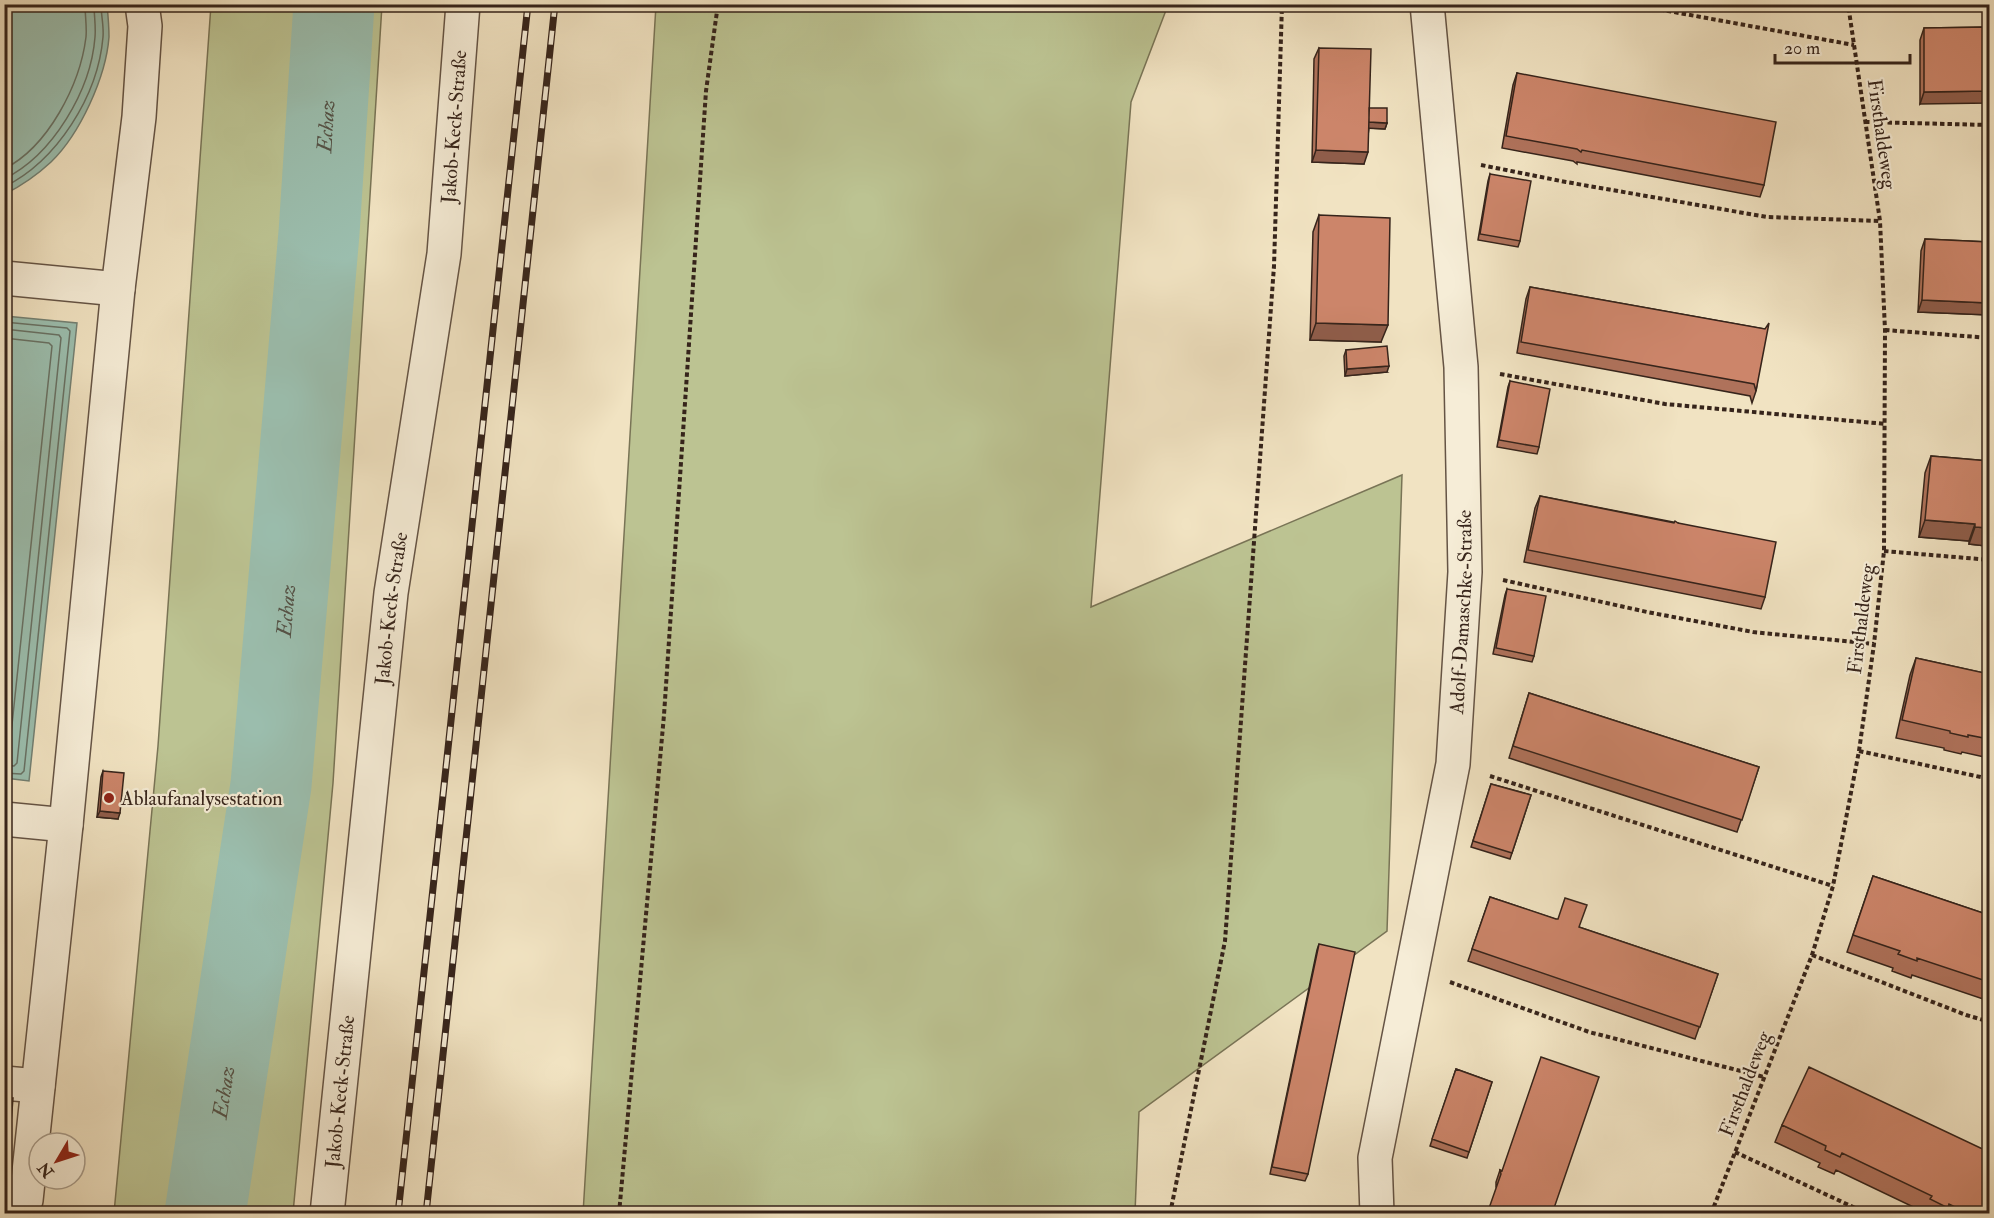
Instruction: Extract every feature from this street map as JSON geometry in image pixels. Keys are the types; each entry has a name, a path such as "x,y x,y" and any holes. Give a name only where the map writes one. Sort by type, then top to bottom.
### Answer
{"street":[{"path":"20,1214 26,1200 66,825 118,289 139,117 146,26 142,4"},
{"name":"Jakob-Keck-Straße","path":"327,1214 391,593 444,254 463,4"},
{"name":"Adolf-Damaschke-Straße","path":"1377,1214 1375,1158 1453,764 1465,572 1461,367 1428,4"},
{"path":"4,278 118,289"},
{"path":"4,819 66,825"},
{"path":"4,1083 38,1086"}],"path":[{"path":"619,1214 664,716 705,103 718,4"},
{"path":"1170,1214 1225,940 1274,266 1282,4"},
{"path":"1630,4 1854,45"},
{"name":"Firsthaldeweg","path":"1711,1214 1812,955 1833,886 1859,751 1874,644 1884,551 1885,330 1880,221 1848,4"},
{"path":"1865,122 1989,125"},
{"path":"1442,157 1566,182 1767,216 1880,221"},
{"path":"1885,330 1989,338"},
{"path":"1461,367 1665,404 1886,424"},
{"path":"1884,551 1989,560"},
{"path":"1465,572 1647,612 1753,632 1874,644"},
{"path":"1859,751 1989,779"},
{"path":"1453,764 1833,886"},
{"path":"1812,955 1989,1022"},
{"path":"1412,968 1589,1032 1764,1077"},
{"path":"1735,1152 1868,1214"}],"green space":[{"path":"211,5 382,5 333,783 293,1213 114,1213 158,746"},
{"path":"656,5 1168,5 1131,102 1091,607 1402,475 1387,931 1139,1112 1135,1213 583,1214"}],"water":[{"path":"5,4 107,5 109,37 97,87 72,136 46,167 5,194"},
{"path":"5,316 77,323 29,781 5,778"}],"building":[{"path":"1989,27 1989,91 1924,92 1924,28"},
{"path":"1319,48 1371,49 1368,152 1316,150"},
{"path":"1517,73 1776,122 1764,185 1506,136"},
{"path":"1369,108 1387,108 1387,123 1369,122"},
{"path":"1490,174 1531,181 1520,241 1480,234"},
{"path":"1319,215 1390,218 1388,325 1316,323"},
{"path":"1925,239 1989,242 1989,303 1922,300"},
{"path":"1530,287 1765,329 1769,323 1756,391 1754,384 1521,342"},
{"path":"1387,346 1389,366 1347,369 1346,350"},
{"path":"1510,381 1550,389 1539,447 1499,440"},
{"path":"1931,456 1989,461 1989,528 1975,527 1975,524 1925,520"},
{"path":"1540,496 1776,542 1765,597 1528,550"},
{"path":"1507,589 1546,596 1534,656 1496,648"},
{"path":"1916,658 1989,674 1989,739 1968,735 1968,737 1902,720"},
{"path":"1529,693 1759,767 1742,820 1513,746"},
{"name":"Ablaufanalysestation","path":"103,771 124,773 120,813 100,811"},
{"path":"1491,784 1531,795 1512,853 1473,841"},
{"path":"1873,876 1989,915 1989,982 1917,958 1917,961 1898,954 1900,951 1853,935"},
{"path":"1490,897 1556,919 1558,919 1565,898 1587,905 1579,927 1718,974 1700,1027 1472,949"},
{"path":"1319,944 1355,952 1308,1174 1272,1167"},
{"path":"1541,1057 1599,1077 1552,1214 1487,1214 1501,1174 1500,1170 1502,1171"},
{"path":"1809,1067 1989,1152 1989,1214 1970,1214 1949,1204 1948,1208 1930,1199 1932,1196 1842,1153 1840,1157 1825,1150 1826,1146 1782,1125"},
{"path":"1456,1069 1492,1082 1469,1152 1432,1139"},
{"path":"4,1098 13,1098 5,1198 4,1198"}],"waterway":[{"name":"Echaz","path":"205,1214 271,785 319,233 334,4"}],"railway":[{"path":"398,1214 528,4"},
{"path":"426,1214 555,4"}],"place":[{"name":"Ablaufanalysestation","path":"109,798"}]}
